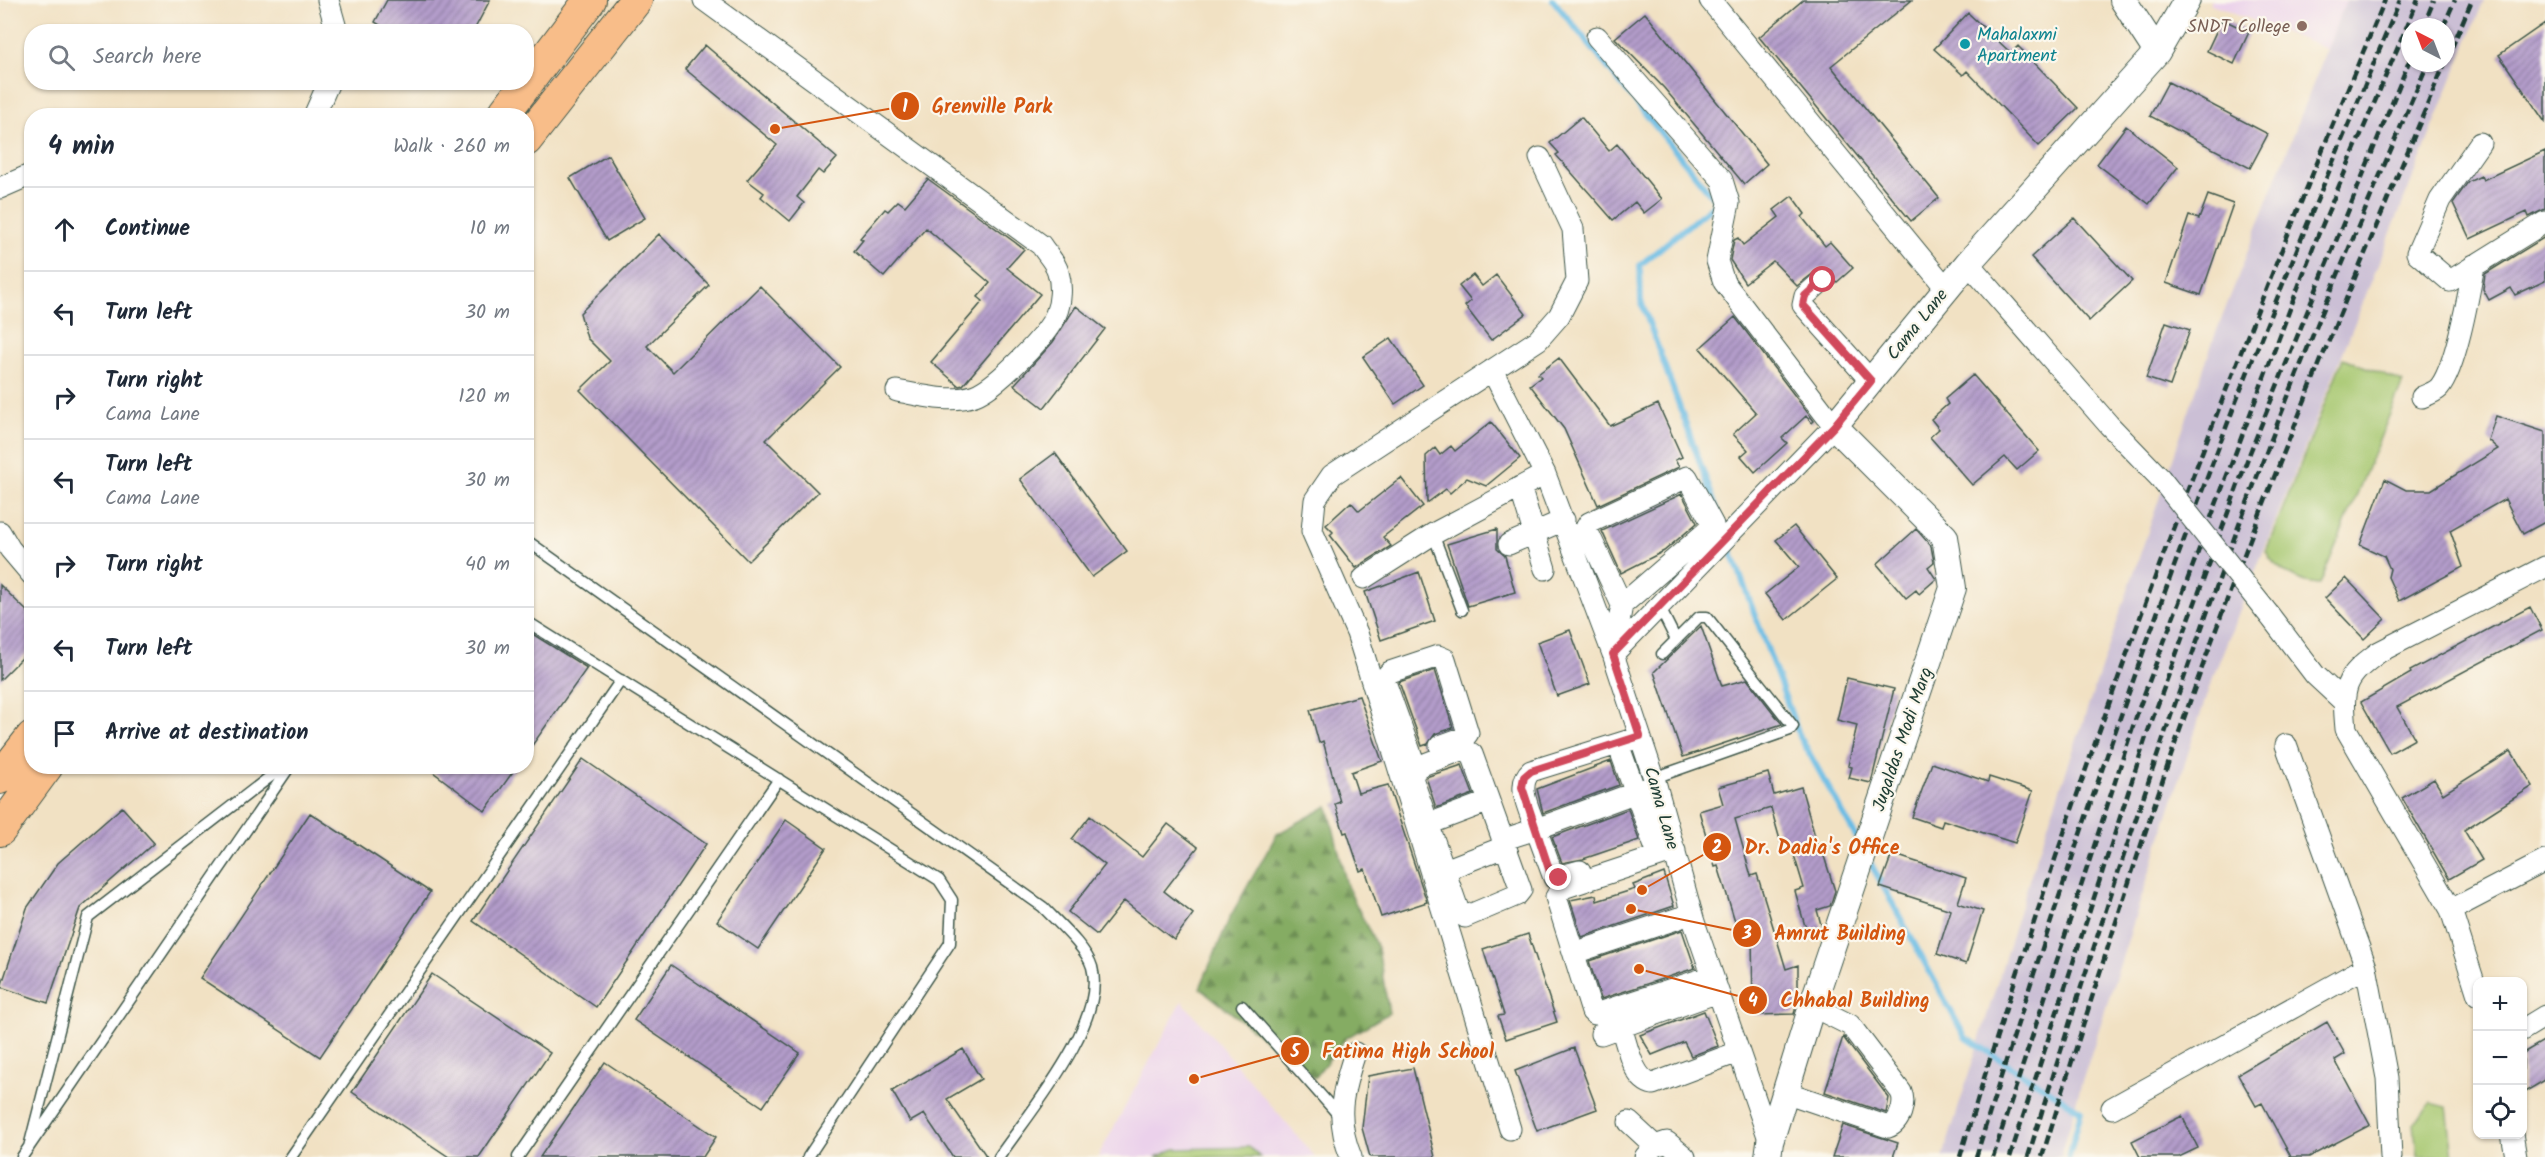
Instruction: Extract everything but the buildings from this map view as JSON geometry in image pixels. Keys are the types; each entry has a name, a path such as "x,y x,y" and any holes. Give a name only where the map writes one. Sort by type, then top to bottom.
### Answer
{"main road":[{"path":"534,74 590,0"},
{"path":"534,130 636,0"},
{"path":"557,43 586,64"},
{"path":"508,108 522,90"},
{"path":"0,778 24,747"},
{"path":"0,830 41,774"}],"street":[{"path":"328,0 335,24"},
{"path":"704,0 1041,245 1058,270 1060,290 1056,314 1038,340 1010,371 975,395 946,398 897,391"},
{"path":"1710,0 1946,288"},
{"path":"2123,0 2157,52"},
{"name":"Cama Lane","path":"1769,1149 1715,984 1688,916 1666,845 1655,781 1613,654 1834,426 1968,262 2157,52 2187,0"},
{"path":"1597,37 1722,180 1729,203 1717,261 1724,282 1834,426"},
{"path":"318,108 325,90"},
{"path":"2480,143 2440,200 2417,253 2450,281 2545,222"},
{"path":"1405,760 1357,633 1312,531 1315,500 1332,475 1538,340 1559,316 1577,281 1574,229 1540,158"},
{"path":"0,188 24,178"},
{"path":"1968,262 2109,425 2160,478 2315,675 2343,701"},
{"path":"2422,398 2439,388 2451,360 2465,311 2474,265"},
{"path":"1823,280 1805,296 1803,305 1871,381"},
{"path":"1492,370 1545,474 1613,654"},
{"name":"Jugaldas Modi Marg","path":"1769,1149 1812,1006 1953,588 1945,537 1834,426"},
{"path":"1364,578 1433,534 1545,474"},
{"path":"1613,654 1622,605 1586,531 1587,525 1687,477 1713,525 1712,528 1622,605"},
{"path":"1520,487 1545,569"},
{"path":"1509,544 1564,520"},
{"path":"0,532 24,566"},
{"path":"2473,978 2451,910 2346,729 2343,701 2347,685 2356,669 2379,652 2545,567"},
{"path":"1405,760 1465,737 1468,733 1442,656 1390,672 1384,679 1405,760 1423,826 1510,1129"},
{"path":"1640,736 1531,771 1524,777 1522,787 1554,878 1666,845"},
{"path":"1618,744 1635,792 1666,845"},
{"path":"2286,745 2366,967 2386,1078 2391,1157"},
{"path":"1423,826 1412,778 1413,771 1464,749 1472,754 1487,802 1521,890 1517,895 1465,917 1459,912 1438,872"},
{"path":"1438,872 1536,829 1635,792 1655,781"},
{"path":"1423,826 1487,802"},
{"path":"1666,845 1558,892 1556,897 1592,1012 1595,1014 1715,984"},
{"path":"2451,910 2545,861"},
{"path":"1574,953 1688,916"},
{"path":"2112,1108 2366,967"},
{"path":"1601,1034 1715,984"},
{"path":"1785,1092 1888,1127 1897,1121 1904,1102 1901,1092 1850,1025 1812,1006"},
{"path":"2527,1028 2545,1017"},
{"path":"1621,1027 1639,1076 1646,1083 1653,1084 1738,1052"},
{"path":"1351,1157 1344,1139 1341,1118 1342,1092 1355,1053"},
{"path":"1629,1122 1650,1151 1667,1142 1685,1157"},
{"path":"2513,1139 2516,1157"}],"lane":[{"path":"1433,534 1462,610"},
{"path":"534,546 1043,907 1076,942 1092,967 1094,1002 1075,1046 999,1157"},
{"path":"1659,606 1676,640"},
{"path":"1655,781 1790,730 1793,726 1707,617 1699,617 1662,654"},
{"path":"534,626 939,880 952,900 950,943 808,1157"},
{"path":"291,1157 621,680"},
{"path":"29,1147 88,917 274,774"},
{"path":"22,1157 285,774"},
{"path":"518,1157 779,779"},
{"path":"1242,1006 1341,1118"}],"shaded area":[{"name":"SNDT College","path":"2211,0 2346,0 2327,49 2209,3"},
{"path":"2346,0 2484,0 2211,682 2081,1085 2061,1157 1943,1157 2030,877 2214,338"},
{"path":"1182,1001 1315,1157 1098,1157"}],"green space":[{"path":"2343,358 2403,382 2320,584 2288,574 2275,564 2266,551"},
{"path":"1328,806 1347,886 1378,949 1389,1013 1346,1038 1314,1078 1200,988 1230,917 1277,834"},
{"path":"2431,1103 2447,1107 2453,1157 2417,1157 2414,1123"},
{"path":"1249,1147 1260,1157 1156,1157 1175,1149"}],"waterway":[{"path":"1553,0 1717,202 1640,265 1641,301 1719,515"},
{"path":"1728,542 1799,735 1859,842"},
{"path":"1870,862 1965,1037 2081,1111 2069,1157"}],"railway":[{"path":"1960,1157 2054,863 2157,572 2211,428 2385,0"},
{"path":"1976,1157 2095,789 2160,606 2269,318 2400,0"},
{"path":"1993,1157 2139,708 2316,240 2418,0"},
{"path":"2427,18 2434,0"},
{"path":"2447,18 2455,0"},
{"path":"2455,40 2472,0"},
{"path":"2010,1157 2147,734 2249,455 2405,72"},
{"path":"2028,1157 2140,806 2232,544 2303,359 2424,72"},
{"path":"2042,1157 2140,847 2206,658 2304,401 2441,72"}],"place":[{"name":"SNDT College","path":"2302,26"},
{"name":"Mahalaxmi Apartment","path":"1965,44"},
{"name":"Grenville Park","path":"775,129"},
{"name":"Dr. Dadia's Office","path":"1642,890"},
{"name":"Amrut Building","path":"1631,909"},
{"name":"Chhabal Building","path":"1639,969"},
{"name":"Fatima High School","path":"1194,1079"}],"route":[{"path":"1559,878 1554,878 1550,872 1522,787 1524,777 1531,771 1640,736 1613,654 1834,426 1871,381 1803,305 1802,300 1805,296 1823,280"}]}
